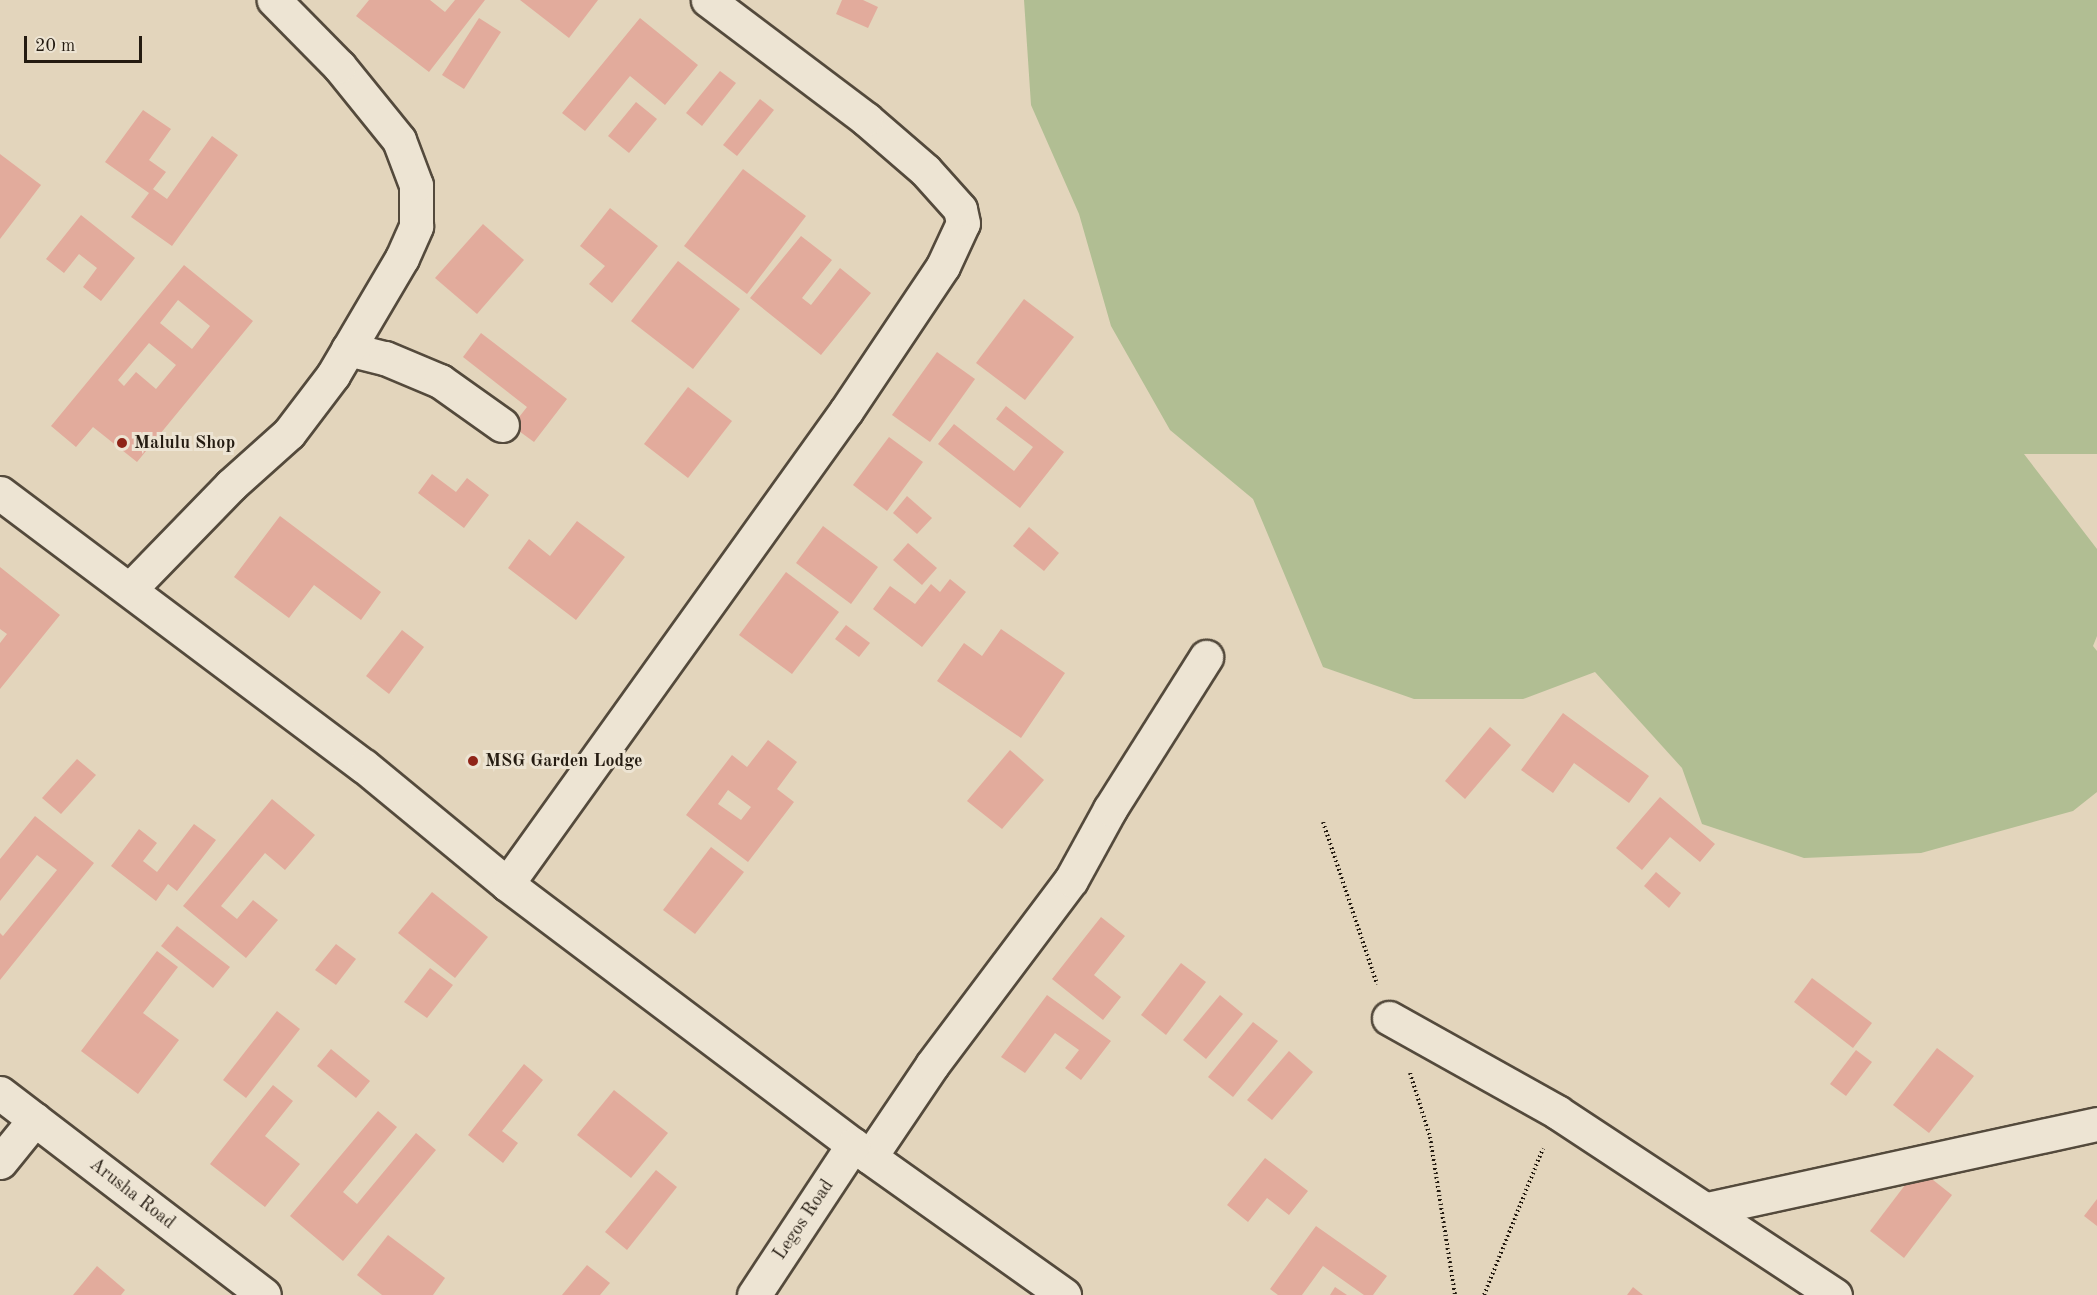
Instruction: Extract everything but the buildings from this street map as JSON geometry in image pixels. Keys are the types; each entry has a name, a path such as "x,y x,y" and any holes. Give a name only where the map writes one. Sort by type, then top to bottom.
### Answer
{"street":[{"path":"130,589 231,485 289,433 348,349 402,258 416,226 416,185 399,140 339,66 274,0"},
{"path":"507,884 846,411 943,266 963,223 960,209 925,170 866,119 716,3"},
{"path":"348,349 385,358 440,381 502,425"},
{"path":"0,494 364,766 507,884 861,1151 1064,1295"},
{"name":"Legos Road","path":"754,1295 861,1151 932,1065 1071,880 1110,809 1206,657"},
{"path":"1389,1018 1557,1112 1835,1295"},
{"name":"Arusha Road","path":"0,1093 264,1295"},
{"path":"0,1162 35,1119"},
{"path":"1707,1209 2097,1124"}],"path":[{"path":"1484,1295 1557,1112"}],"green space":[{"path":"1024,0 2097,0 2097,454 2024,454 2097,549 2097,636 2093,646 2097,651 2097,792 2073,811 1921,853 1804,858 1702,824 1682,768 1595,672 1523,699 1414,699 1323,667 1253,499 1170,430 1111,326 1079,214 1031,105"}],"place":[{"name":"Malulu Shop","path":"122,443"},
{"name":"MSG Garden Lodge","path":"473,761"}]}
